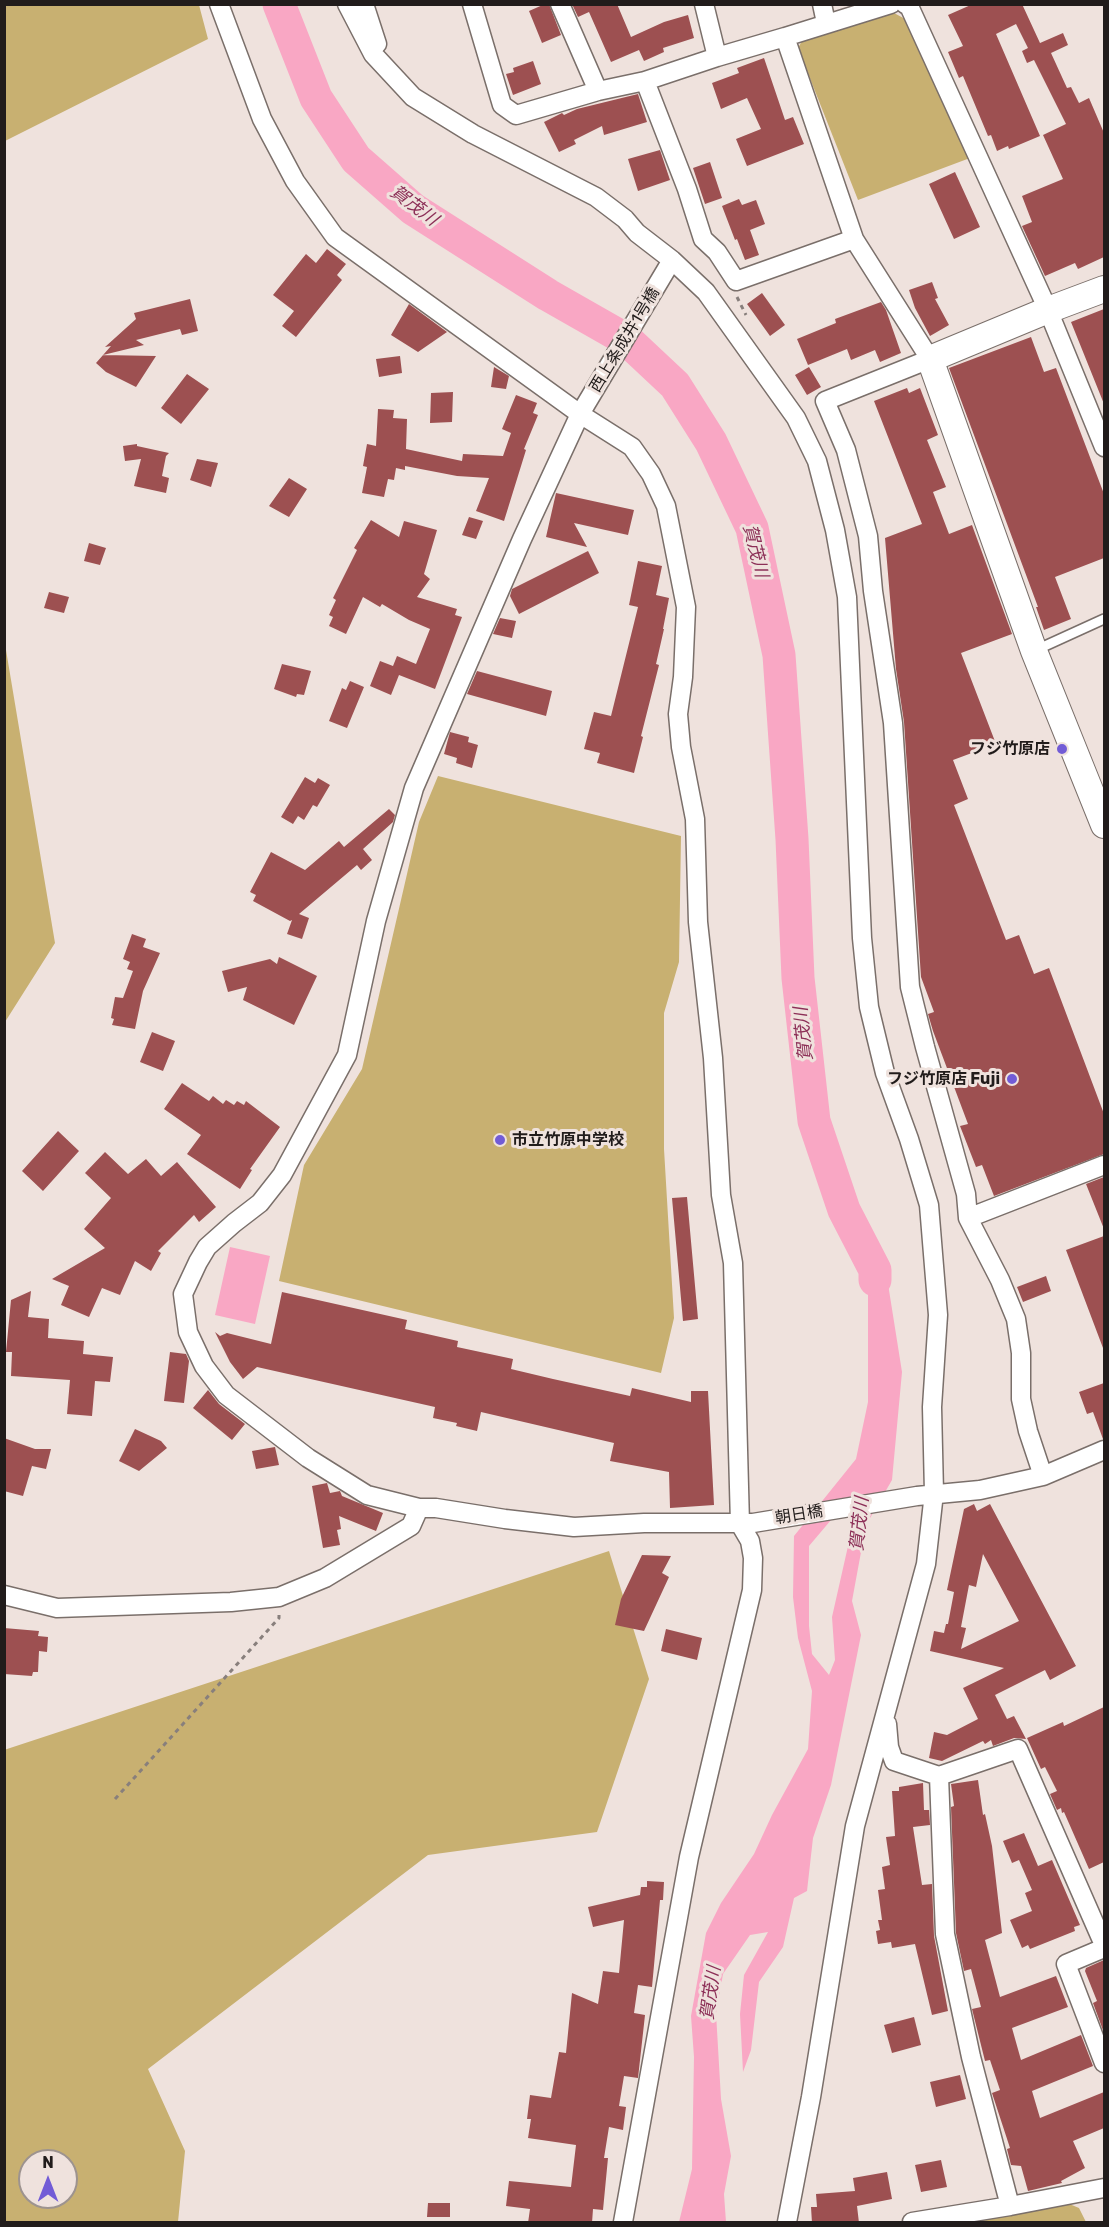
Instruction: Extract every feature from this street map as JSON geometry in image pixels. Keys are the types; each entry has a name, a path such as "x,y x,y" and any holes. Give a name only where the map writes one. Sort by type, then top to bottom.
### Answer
{"street":[{"path":"219,4 262,119 295,181 335,237 583,408 632,447 651,474 666,506 686,607 683,677 678,714 681,747 695,819 698,922 712,1058 721,1195 733,1263 746,1523 753,1558 752,1590 688,1857 623,2223"},
{"path":"347,4 373,54 413,98 473,134 596,197 625,219 706,292 796,418 817,461 835,530 847,597 862,938 869,1007 885,1073 909,1139 929,1205 938,1315 925,1495 926,1564 855,1826 811,2097 787,2223"},
{"path":"364,4 377,45 373,54"},
{"path":"472,4 502,105 516,115 598,91 645,81 891,4"},
{"path":"560,4 598,91"},
{"path":"704,4 717,57"},
{"path":"822,4 826,23"},
{"path":"905,4 909,6 1048,310 1104,447"},
{"path":"785,37 854,238 930,359 1034,651 1104,825"},
{"path":"645,81 687,189 703,239 717,252 735,281 854,238"},
{"name":"西上条成井1号橋","path":"419,1508 367,1495 308,1458 226,1395 195,1351 188,1332 183,1294 189,1277 207,1247 260,1203 282,1175 347,1055 376,921 414,789 522,538 583,408 672,260"},
{"path":"1043,1476 1028,1431 1021,1399 1021,1353 1016,1319 1000,1280 968,1218 966,1194 910,987 893,723 873,591 868,536 846,450 825,401 1048,310 1104,290"},
{"path":"968,1218 1104,1165"},
{"name":"朝日橋","path":"419,1508 436,1508 574,1527 645,1523 746,1523 925,1495 980,1490 1043,1476 1104,1450"},
{"path":"4,1595 57,1608 231,1602 279,1597 325,1578 411,1526 419,1508"},
{"path":"886,1712 889,1747 894,1761 939,1776 1018,1749 1104,1946 1066,1964 1104,2063"},
{"path":"939,1776 945,1934 971,2057 1010,2206"},
{"path":"912,2223 1104,2188"}],"lane":[{"path":"1034,651 1104,619"}],"path":[{"path":"115,1799 279,1618"}],"shaded area":[{"path":"5,4 199,5 208,39 5,141"},
{"path":"894,13 907,20 970,158 858,200 798,48 802,41"},
{"path":"4,638 55,943 5,1022 4,1022"},
{"name":"市立竹原中学校","path":"438,776 681,836 679,962 664,1013 664,1149 674,1318 661,1373 279,1281 304,1165 362,1069 419,822"},
{"path":"609,1551 649,1679 597,1832 428,1855 148,2069 185,2151 178,2222 5,2222 4,1750"},
{"path":"1067,2203 1079,2208 1086,2222 948,2222"}],"water":[{"path":"860,1240 885,1265 902,1372 892,1480 866,1525 852,1601 861,1635 831,1785 813,1838 807,1891 794,1898 783,1947 759,1982 751,2050 743,2072 740,2014 744,1975 768,1932 750,1935 723,1974 716,2013 721,2099 731,2156 724,2194 726,2222 679,2222 692,2169 694,2057 691,2016 706,1933 721,1903 754,1854 772,1815 808,1749 812,1691 798,1638 793,1597 794,1536 856,1459 868,1402 868,1272","holes":["853,1494 853,1524 832,1617 835,1660 829,1675 812,1654 809,1626 809,1546"]},
{"path":"230,1247 270,1256 255,1324 215,1315"}],"building":[{"path":"549,4 561,35 542,43 529,11"},
{"path":"572,4 617,4 631,37 664,22 688,15 694,38 663,48 664,52 644,61 639,50 611,62 589,12 578,17"},
{"path":"973,4 1022,4 1040,43 1063,33 1068,45 1051,53 1067,88 1071,87 1079,103 1089,98 1104,133 1104,257 1078,269 1075,263 1045,276 1022,226 1032,222 1022,196 1063,179 1043,135 1066,124 1034,60 1027,63 1022,51 1028,48 1016,24 996,34 1040,136 1009,149 1008,146 997,151 991,135 988,136 963,76 959,78 948,52 963,46 948,15"},
{"path":"764,58 785,120 793,117 804,144 747,166 736,139 761,129 747,98 721,109 712,83 739,73 737,68"},
{"path":"533,61 541,84 513,95 506,74 514,72 513,68"},
{"path":"638,94 647,122 604,135 602,126 574,140 576,144 559,152 544,122 562,113 564,115 577,109"},
{"path":"660,150 670,180 638,191 628,159"},
{"path":"710,162 722,198 705,204 693,168"},
{"path":"955,172 980,227 954,239 929,184"},
{"path":"739,199 742,205 756,200 765,224 750,230 759,255 745,260 722,206"},
{"path":"327,249 346,264 337,275 342,280 296,337 282,326 294,311 273,295 306,254 316,263"},
{"path":"932,282 938,298 935,299 949,325 930,336 915,308 909,290"},
{"path":"762,293 785,325 770,336 747,304"},
{"path":"190,299 198,331 182,335 180,329 136,340 144,345 103,355 111,346 105,347 136,319 134,313"},
{"path":"881,302 901,353 880,362 875,350 851,360 847,349 808,365 797,339 836,323 835,319"},
{"path":"409,304 447,332 418,352 391,335"},
{"path":"1104,309 1104,404 1071,322"},
{"path":"1031,337 1044,372 1056,368 1104,494 1104,558 1055,577 1071,619 1044,630 1036,607 1038,607 949,368"},
{"path":"103,355 156,356 136,387 106,372 96,363"},
{"path":"400,356 402,373 379,377 376,359"},
{"path":"494,367 509,376 506,389 491,387"},
{"path":"809,367 821,387 807,395 795,375"},
{"path":"187,374 209,389 181,424 161,408"},
{"path":"907,388 909,393 920,388 938,435 927,440 946,487 933,492 949,534 972,525 1012,634 961,653 996,744 953,760 968,799 954,805 1006,940 1019,935 1034,974 1049,968 1104,1114 1104,1154 994,1196 982,1165 976,1167 960,1126 968,1124 933,1031 928,1014 934,1012 921,977 904,722 896,669 885,538 922,524 874,401"},
{"path":"453,392 452,422 430,423 431,393"},
{"path":"516,395 537,403 533,413 538,415 524,449 526,450 504,521 476,511 489,478 457,476 405,466 405,470 396,468 394,480 388,479 384,497 362,493 367,467 363,466 367,444 376,446 378,409 394,410 393,418 407,419 406,449 462,461 463,454 503,456 511,433 502,429"},
{"path":"137,444 137,446 169,453 166,456 162,476 169,478 166,493 134,486 141,459 125,461 123,446"},
{"path":"197,459 218,463 211,487 190,480"},
{"path":"289,478 307,489 289,517 269,506"},
{"path":"556,493 634,510 628,535 574,523 587,547 546,537"},
{"path":"469,517 483,521 476,539 462,535"},
{"path":"371,520 399,537 404,521 437,530 424,574 430,579 417,597 457,609 455,615 462,617 435,689 399,675 391,695 370,686 380,661 393,666 397,656 416,664 430,629 382,604 380,607 363,597 346,634 329,626 333,617 329,615 336,600 333,598 357,550 354,548"},
{"path":"89,543 106,548 100,565 84,561"},
{"path":"588,551 599,573 519,614 510,596 512,589"},
{"path":"638,561 662,566 656,595 669,598 656,664 659,665 634,773 597,763 600,753 584,749 594,712 611,716 638,607 629,605"},
{"path":"49,592 69,597 64,613 44,608"},
{"path":"500,618 516,621 512,638 493,634"},
{"path":"282,664 311,671 304,695 297,694 296,697 274,689"},
{"path":"477,671 552,691 546,716 467,694"},
{"path":"350,681 364,687 347,728 329,721 342,688 346,690"},
{"path":"450,732 469,737 468,742 478,745 472,768 456,763 457,758 444,754"},
{"path":"305,777 315,783 318,778 330,785 317,807 313,805 304,820 298,816 293,824 281,817"},
{"path":"389,809 395,815 393,822 363,849 372,860 361,870 357,865 299,914 309,918 302,939 287,934 292,920 253,901 256,895 250,892 271,852 305,870 339,841 344,847"},
{"path":"132,934 146,939 143,947 160,953 143,991 135,1029 112,1025 114,1019 111,1018 115,997 123,998 133,971 127,969 130,962 123,959"},
{"path":"279,957 317,976 294,1025 243,1000 247,987 228,992 222,971 270,959 277,964"},
{"path":"152,1032 175,1041 163,1071 140,1062"},
{"path":"182,1083 209,1101 213,1096 223,1104 226,1100 234,1105 237,1101 244,1105 246,1101 280,1127 250,1169 252,1170 240,1189 187,1154 201,1135 164,1109"},
{"path":"58,1131 79,1151 43,1191 22,1171"},
{"path":"105,1152 128,1174 146,1159 161,1176 177,1162 216,1207 199,1222 194,1215 158,1251 161,1253 151,1271 135,1261 120,1295 102,1288 89,1317 61,1305 69,1286 52,1279 105,1248 84,1229 111,1198 85,1173"},
{"path":"1104,1177 1104,1229 1086,1184"},
{"path":"687,1197 698,1319 683,1321 672,1198"},
{"path":"1104,1236 1104,1348 1103,1348 1066,1250"},
{"path":"1046,1276 1051,1291 1023,1302 1017,1287"},
{"path":"31,1291 28,1317 49,1319 48,1338 84,1341 83,1354 113,1357 110,1382 95,1381 92,1416 67,1414 70,1380 11,1376 12,1352 6,1352 11,1300"},
{"path":"282,1292 407,1320 405,1329 458,1341 457,1347 513,1359 511,1369 553,1379 630,1396 632,1388 691,1402 691,1391 708,1391 714,1505 670,1508 669,1472 610,1461 614,1443 481,1412 477,1431 456,1426 457,1423 433,1418 435,1407 257,1367 243,1379 230,1362 215,1332 220,1336 227,1333 271,1344"},
{"path":"170,1352 186,1354 189,1361 184,1403 164,1401"},
{"path":"1104,1383 1103,1439 1093,1412 1087,1414 1079,1392"},
{"path":"208,1390 219,1404 245,1424 232,1440 193,1408"},
{"path":"135,1429 161,1441 167,1448 139,1471 119,1461"},
{"path":"4,1438 35,1449 51,1449 46,1469 32,1466 23,1496 4,1491"},
{"path":"275,1447 279,1465 256,1469 252,1451"},
{"path":"327,1483 330,1493 340,1491 342,1496 383,1513 376,1531 339,1516 341,1529 337,1530 340,1545 323,1548 312,1486"},
{"path":"974,1504 977,1511 990,1504 1076,1666 1050,1680 1045,1670 995,1695 1007,1719 1014,1716 1026,1739 1014,1738 993,1746 991,1740 985,1744 983,1741 942,1761 929,1758 934,1732 947,1735 978,1719 963,1688 1004,1668 930,1651 934,1631 944,1633 946,1624 948,1624 954,1592 947,1590 964,1509","holes":["983,1554 1019,1621 961,1649 966,1628 961,1627 969,1585 976,1587"]},
{"path":"642,1555 671,1556 662,1573 669,1577 644,1631 615,1625 621,1599"},
{"path":"4,1628 39,1631 38,1636 48,1637 47,1652 39,1651 38,1672 33,1672 32,1676 4,1674"},
{"path":"666,1629 702,1638 697,1660 661,1651"},
{"path":"1104,1707 1104,1862 1089,1869 1064,1812 1062,1813 1061,1808 1057,1810 1050,1794 1057,1791 1045,1767 1041,1769 1027,1738 1063,1722 1064,1726"},
{"path":"978,1780 983,1815 985,1814 992,1846 1002,1933 985,1940 1000,1997 1056,1976 1068,2007 1012,2028 1021,2060 1081,2035 1093,2066 1032,2091 1040,2118 1104,2092 1104,2128 1073,2141 1085,2168 1061,2181 1062,2183 1028,2191 1021,2166 1011,2165 1007,2149 1010,2148 992,2093 1000,2090 990,2060 985,2061 972,2009 981,2007 971,1969 964,1971 956,1933 951,1807 954,1806 951,1784"},
{"path":"923,1783 924,1810 929,1810 930,1825 913,1827 922,1885 932,1884 934,1936 948,2011 932,2015 915,1944 892,1948 891,1942 878,1944 876,1931 880,1930 878,1920 882,1920 878,1890 885,1889 882,1867 890,1865 886,1837 895,1836 892,1791 899,1791 899,1787"},
{"path":"1024,1833 1038,1866 1052,1860 1080,1925 1074,1927 1075,1931 1030,1949 1028,1945 1022,1948 1010,1920 1032,1911 1025,1893 1032,1890 1019,1860 1012,1863 1003,1841"},
{"path":"647,1881 664,1882 663,1900 660,1900 652,1987 638,1985 634,2013 645,2015 638,2078 624,2076 619,2106 626,2107 623,2130 609,2127 604,2158 608,2158 603,2210 593,2209 592,2223 528,2223 530,2209 506,2206 509,2181 571,2187 576,2145 528,2138 531,2119 527,2119 530,2095 551,2098 559,2052 566,2053 572,1993 598,2004 603,1971 619,1973 624,1920 593,1927 588,1907 640,1895 641,1887 647,1887"},
{"path":"1104,1960 1104,2033 1093,2003 1097,2001 1085,1971 1086,1968"},
{"path":"914,2017 921,2045 892,2053 884,2025"},
{"path":"960,2075 966,2099 936,2107 930,2082"},
{"path":"941,2160 947,2187 921,2192 915,2165"},
{"path":"887,2172 892,2199 857,2206 859,2223 812,2223 811,2207 817,2207 816,2194 855,2191 853,2178"},
{"path":"428,2203 450,2203 450,2217 427,2217"}],"waterway":[{"name":"賀茂川","path":"279,4 316,98 356,159 413,209 548,295 627,340 675,385 711,442 752,528 779,655 792,839 798,978 814,1121 844,1210 875,1270 875,1280"}],"place":[{"name":"フジ竹原店","path":"1062,749"},
{"name":"フジ竹原店 Fuji","path":"1012,1079"},
{"name":"市立竹原中学校","path":"500,1140"}]}
